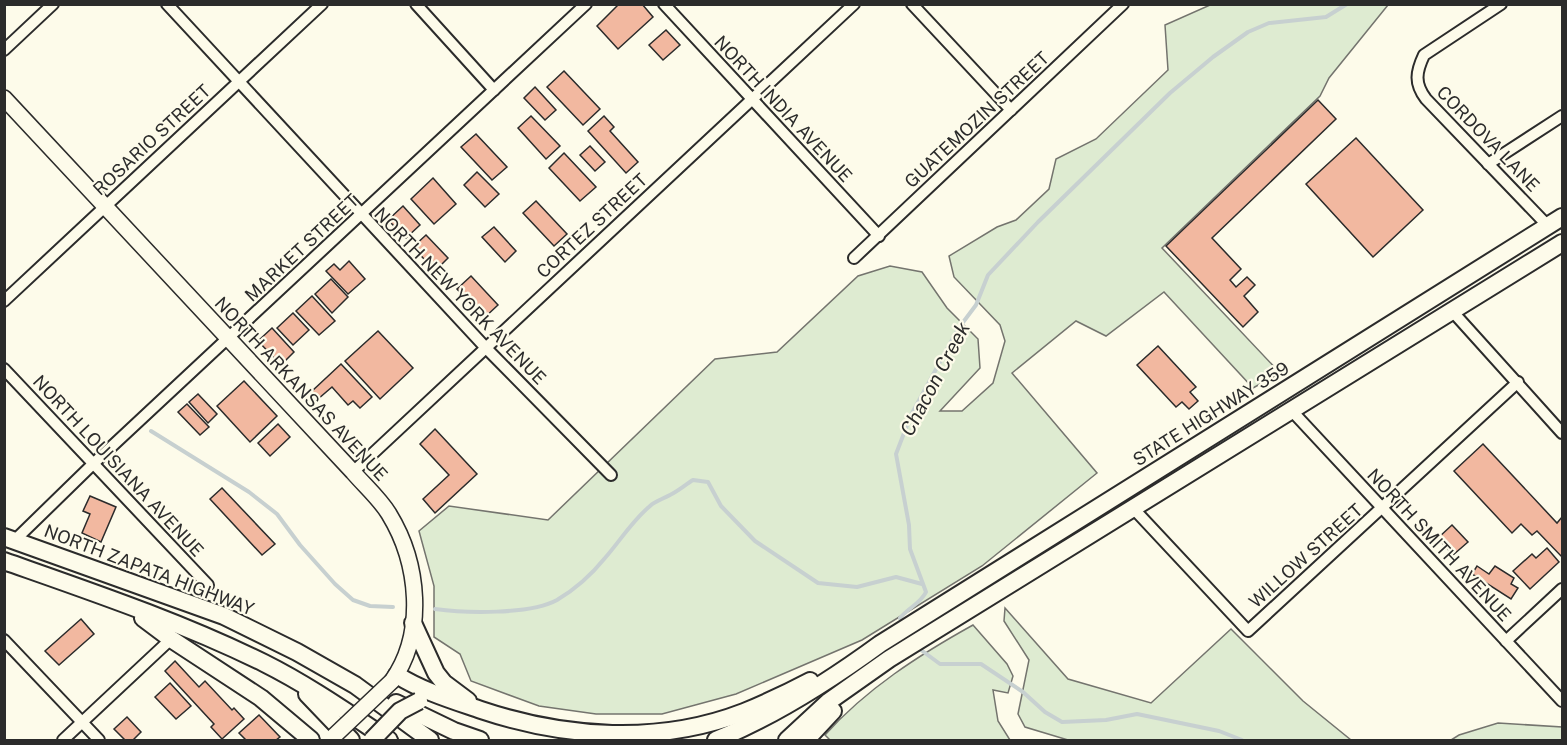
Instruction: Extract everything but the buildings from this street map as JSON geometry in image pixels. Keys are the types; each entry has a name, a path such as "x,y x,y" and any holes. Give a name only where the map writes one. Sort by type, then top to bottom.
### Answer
{"main road":[{"name":"NORTH ARKANSAS AVENUE","path":"4,98 353,472 388,513 406,549 414,591 413,623 406,654 394,678 332,739"},
{"path":"1354,372 1377,349 1396,336 1547,240 1555,222"},
{"name":"STATE HIGHWAY 359","path":"884,652 991,574 1555,222"},
{"path":"716,741 780,710 833,677 1000,590 1563,243"},
{"name":"NORTH ZAPATA HIGHWAY","path":"9,539 224,616 297,652 355,685 430,741"},
{"path":"4,561 126,605 221,643 292,678 339,706 389,741"},
{"path":"126,605 171,639 261,698 311,741"},
{"path":"413,623 436,673 444,683 478,709"},
{"path":"394,678 478,709 535,726 602,735 677,730 744,712 802,685 884,652"},
{"path":"775,741 827,693 884,652"},
{"path":"787,741 884,652"},
{"path":"806,741 884,652"},
{"path":"292,678 351,741"},
{"path":"355,685 480,741"},
{"path":"372,741 400,711 419,701 428,700 478,709"}],"street":[{"path":"4,50 53,4"},
{"name":"NORTH NEW YORK AVENUE","path":"167,4 486,348 611,475"},
{"name":"ROSARIO STREET","path":"4,301 322,4"},
{"path":"416,4 494,90"},
{"name":"MARKET STREET","path":"9,539 229,339 586,4"},
{"name":"NORTH INDIA AVENUE","path":"663,4 879,236"},
{"name":"CORTEZ STREET","path":"353,472 854,4"},
{"path":"912,4 1011,110"},
{"name":"GUATEMOZIN STREET","path":"854,258 1123,4"},
{"name":"CORDOVA LANE","path":"1502,4 1424,55 1418,67 1416,79 1419,90 1426,99 1488,164 1555,222"},
{"path":"1488,164 1563,116"},
{"path":"1453,312 1563,433"},
{"name":"NORTH LOUISIANA AVENUE","path":"4,369 208,585"},
{"name":"WILLOW STREET","path":"1133,508 1248,631 1518,382"},
{"name":"NORTH SMITH AVENUE","path":"1292,411 1563,701"},
{"path":"1506,641 1563,589"},
{"path":"63,741 171,639"},
{"path":"4,640 99,741"}],"green space":[{"path":"1210,5 1388,5 1329,78 1320,96 1162,248 1280,373 1253,388 1164,292 1106,336 1076,321 1012,373 1097,473 982,566 862,640 736,694 662,714 596,714 539,706 471,681 460,654 434,637 434,586 419,531 449,506 548,520 715,359 777,352 858,276 890,266 922,272 947,308 978,339 980,368 940,411 962,411 993,383 1005,341 1000,325 954,277 949,256 997,227 1016,220 1049,189 1056,159 1096,139 1168,70 1165,25"},
{"path":"1005,608 1068,679 1151,703 1231,629 1303,701 1351,740 1068,740 1025,727 1018,714 1029,660 1004,621"},
{"path":"973,625 1007,664 1013,676 1008,693 993,690 998,721 1010,740 830,740 825,735 841,718 894,674"},
{"path":"1498,723 1562,727 1562,740 1451,740 1459,735"}],"waterway":[{"name":"Chacon Creek","path":"903,626 900,618 926,592 910,549 909,525 896,454 911,415 958,329 976,305 988,275 1038,222 1170,93 1213,57 1248,32 1269,23 1326,17 1347,4"},
{"path":"151,431 249,492 277,514 300,545 335,584 353,600 370,606 393,607"},
{"path":"435,609 479,612 514,610 545,605 557,600 576,587 594,570 650,506 693,480 708,482 721,506 755,541 818,583 857,587 896,577 922,584"},
{"name":"Chacon Creek","path":"917,647 940,664 981,664 1062,722 1106,720 1137,714 1219,731 1242,740"}]}
